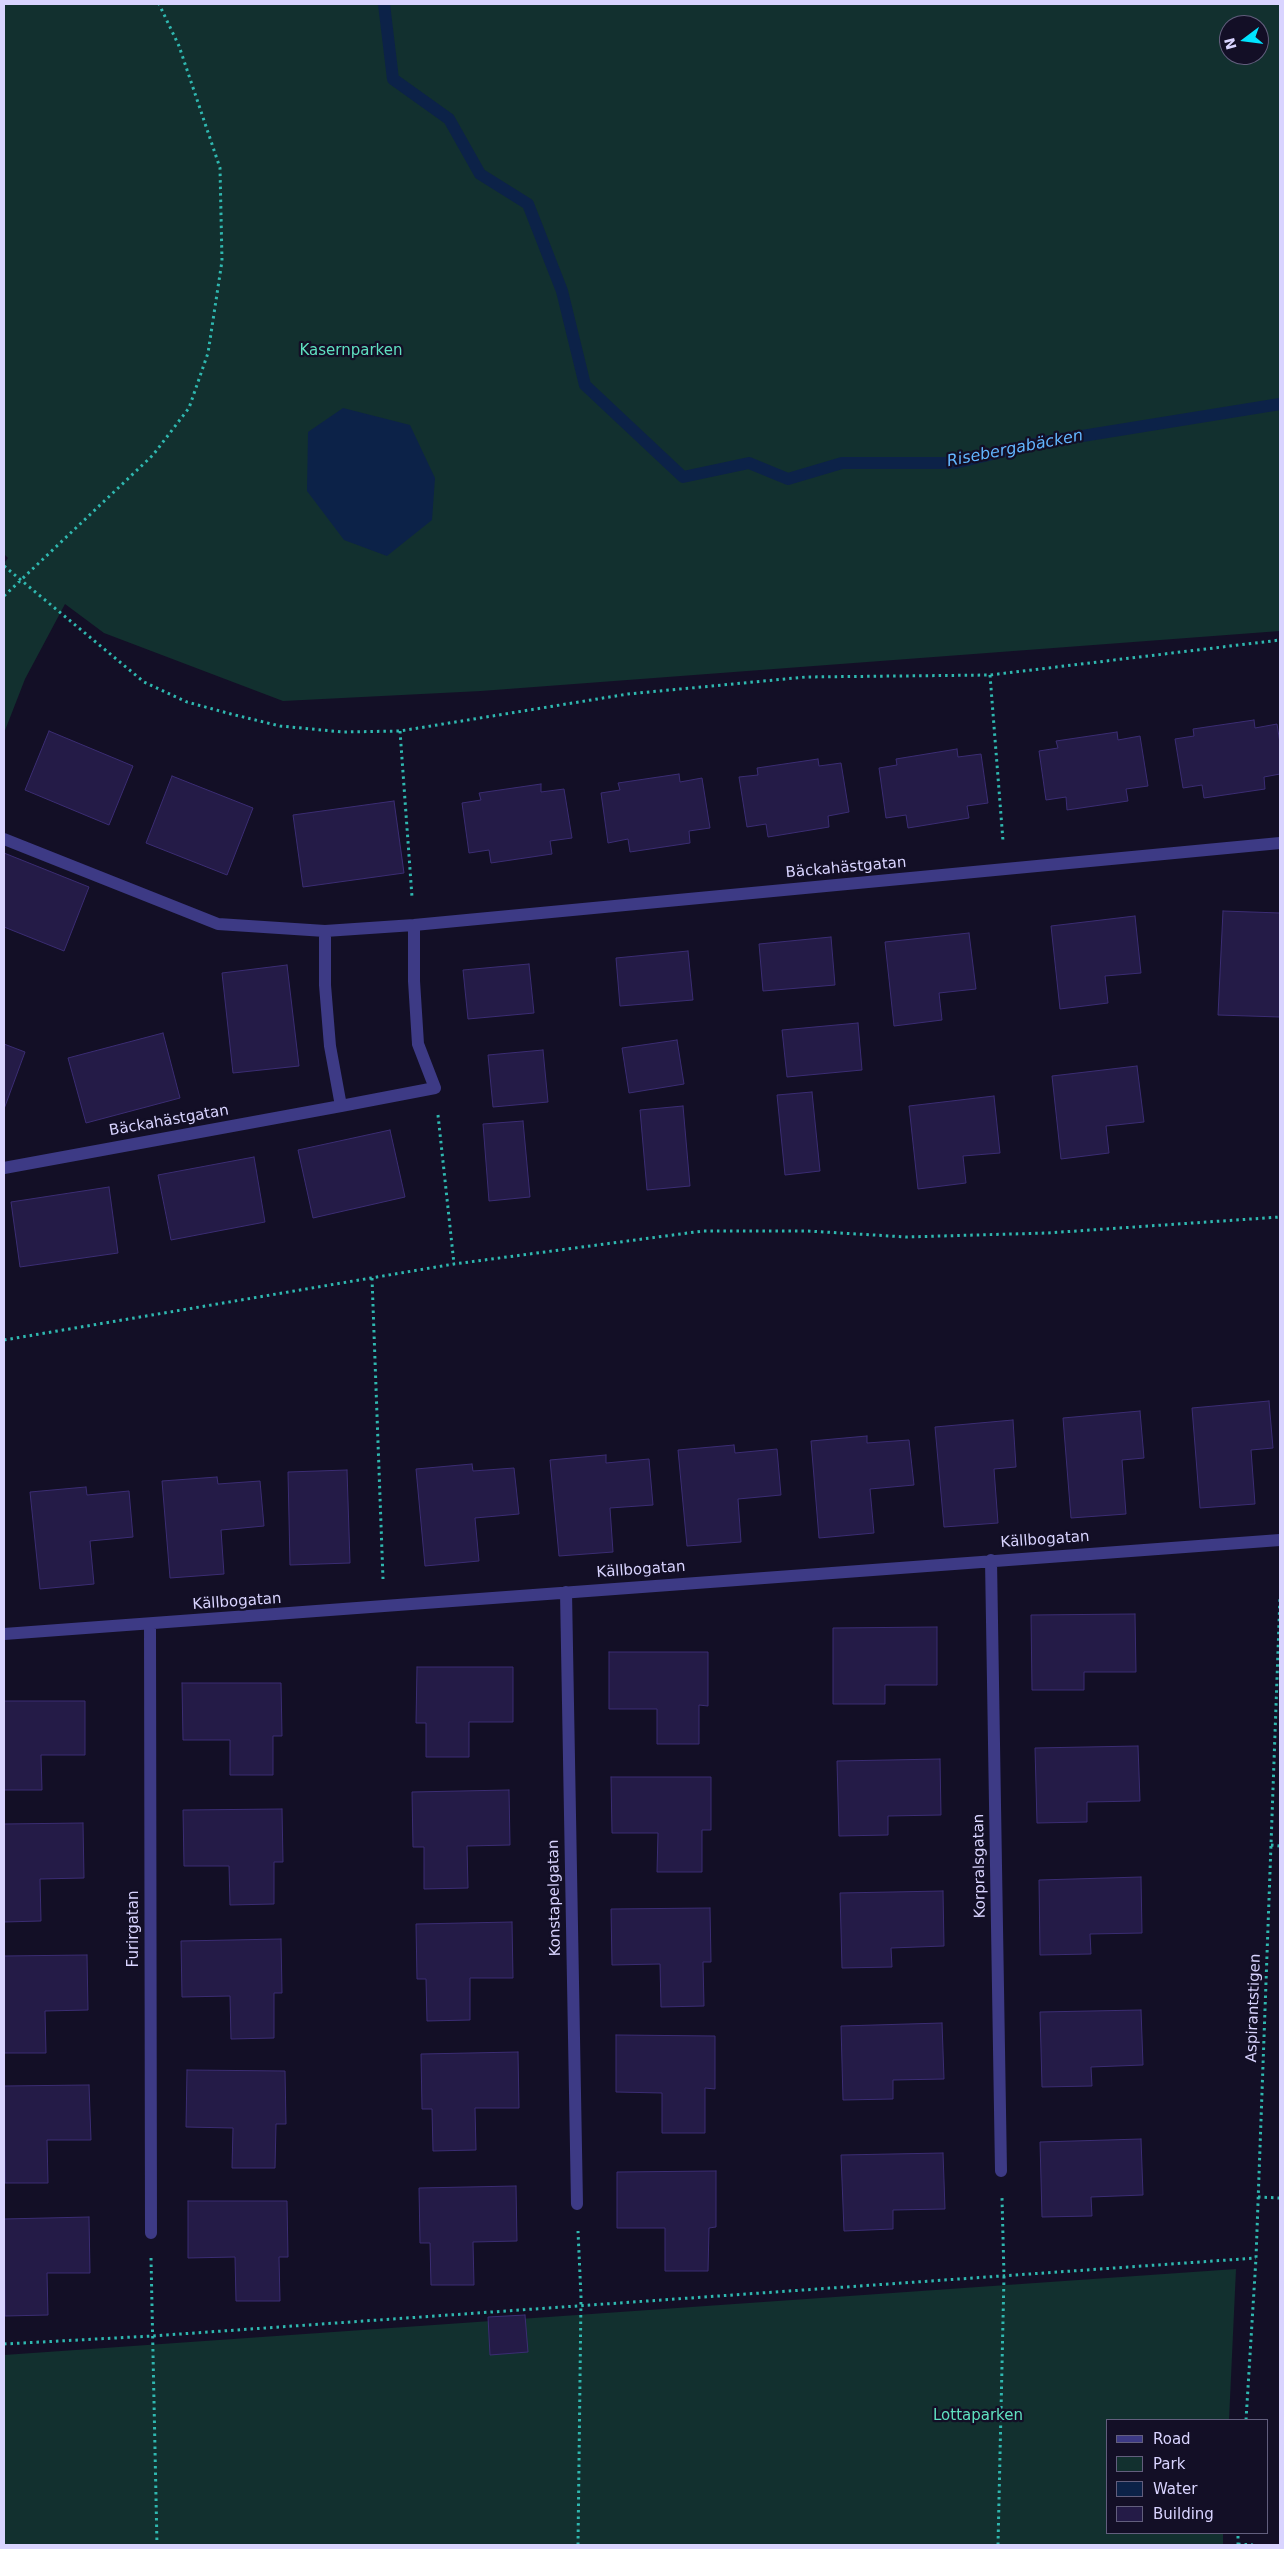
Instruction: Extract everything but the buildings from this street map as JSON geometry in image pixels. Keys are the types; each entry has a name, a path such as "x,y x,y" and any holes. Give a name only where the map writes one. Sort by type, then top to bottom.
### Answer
{"street":[{"name":"Bäckahästgatan","path":"4,839 218,924 325,931 414,925 1280,843"},
{"path":"414,925 414,981 418,1044 436,1088"},
{"path":"325,931 325,985 330,1046 340,1106"},
{"name":"Bäckahästgatan","path":"4,1168 436,1088"},
{"name":"Källbogatan","path":"4,1634 150,1625 991,1560 1280,1540"},
{"name":"Korpralsgatan","path":"991,1560 1001,2171"},
{"name":"Konstapelgatan","path":"566,1592 577,2204"},
{"name":"Furirgatan","path":"150,1625 151,2232"}],"path":[{"path":"4,596 153,455 189,408 208,354 222,261 220,168 178,46 159,4"},
{"path":"4,566 144,682 187,702 280,726 343,732 400,731 628,694 806,677 990,675 1280,640"},
{"path":"990,675 1006,870"},
{"path":"400,731 414,925"},
{"path":"436,1088 454,1264"},
{"path":"4,1340 454,1264 703,1230 808,1231 906,1237 1047,1233 1280,1217"},
{"path":"372,1278 384,1607"},
{"name":"Aspirantstigen","path":"1246,2419 1256,2258 1280,1596"},
{"path":"1271,1845 1280,1846"},
{"path":"998,2545 1004,2276 1001,2171"},
{"path":"1258,2197 1280,2198"},
{"path":"577,2204 581,2306 578,2545"},
{"path":"151,2232 157,2545"},
{"path":"4,2344 152,2336 1256,2258"},
{"path":"1238,2545 1253,2545"}],"green space":[{"name":"Kasernparken","path":"4,4 1280,4 1280,631 481,691 283,701 104,633 65,604 25,679 4,733 4,563 8,558 4,554"},
{"name":"Lottaparken","path":"1236,2269 1229,2419 1106,2419 1106,2534 1223,2534 1223,2545 4,2545 4,2355"}],"water":[{"path":"343,408 410,425 435,478 432,520 387,556 344,540 307,491 308,432"}],"waterway":[{"name":"Risebergabäcken","path":"384,4 393,79 449,119 480,174 528,204 562,291 585,385 683,477 749,463 788,479 842,463 955,463 1039,443 1280,404"}]}
